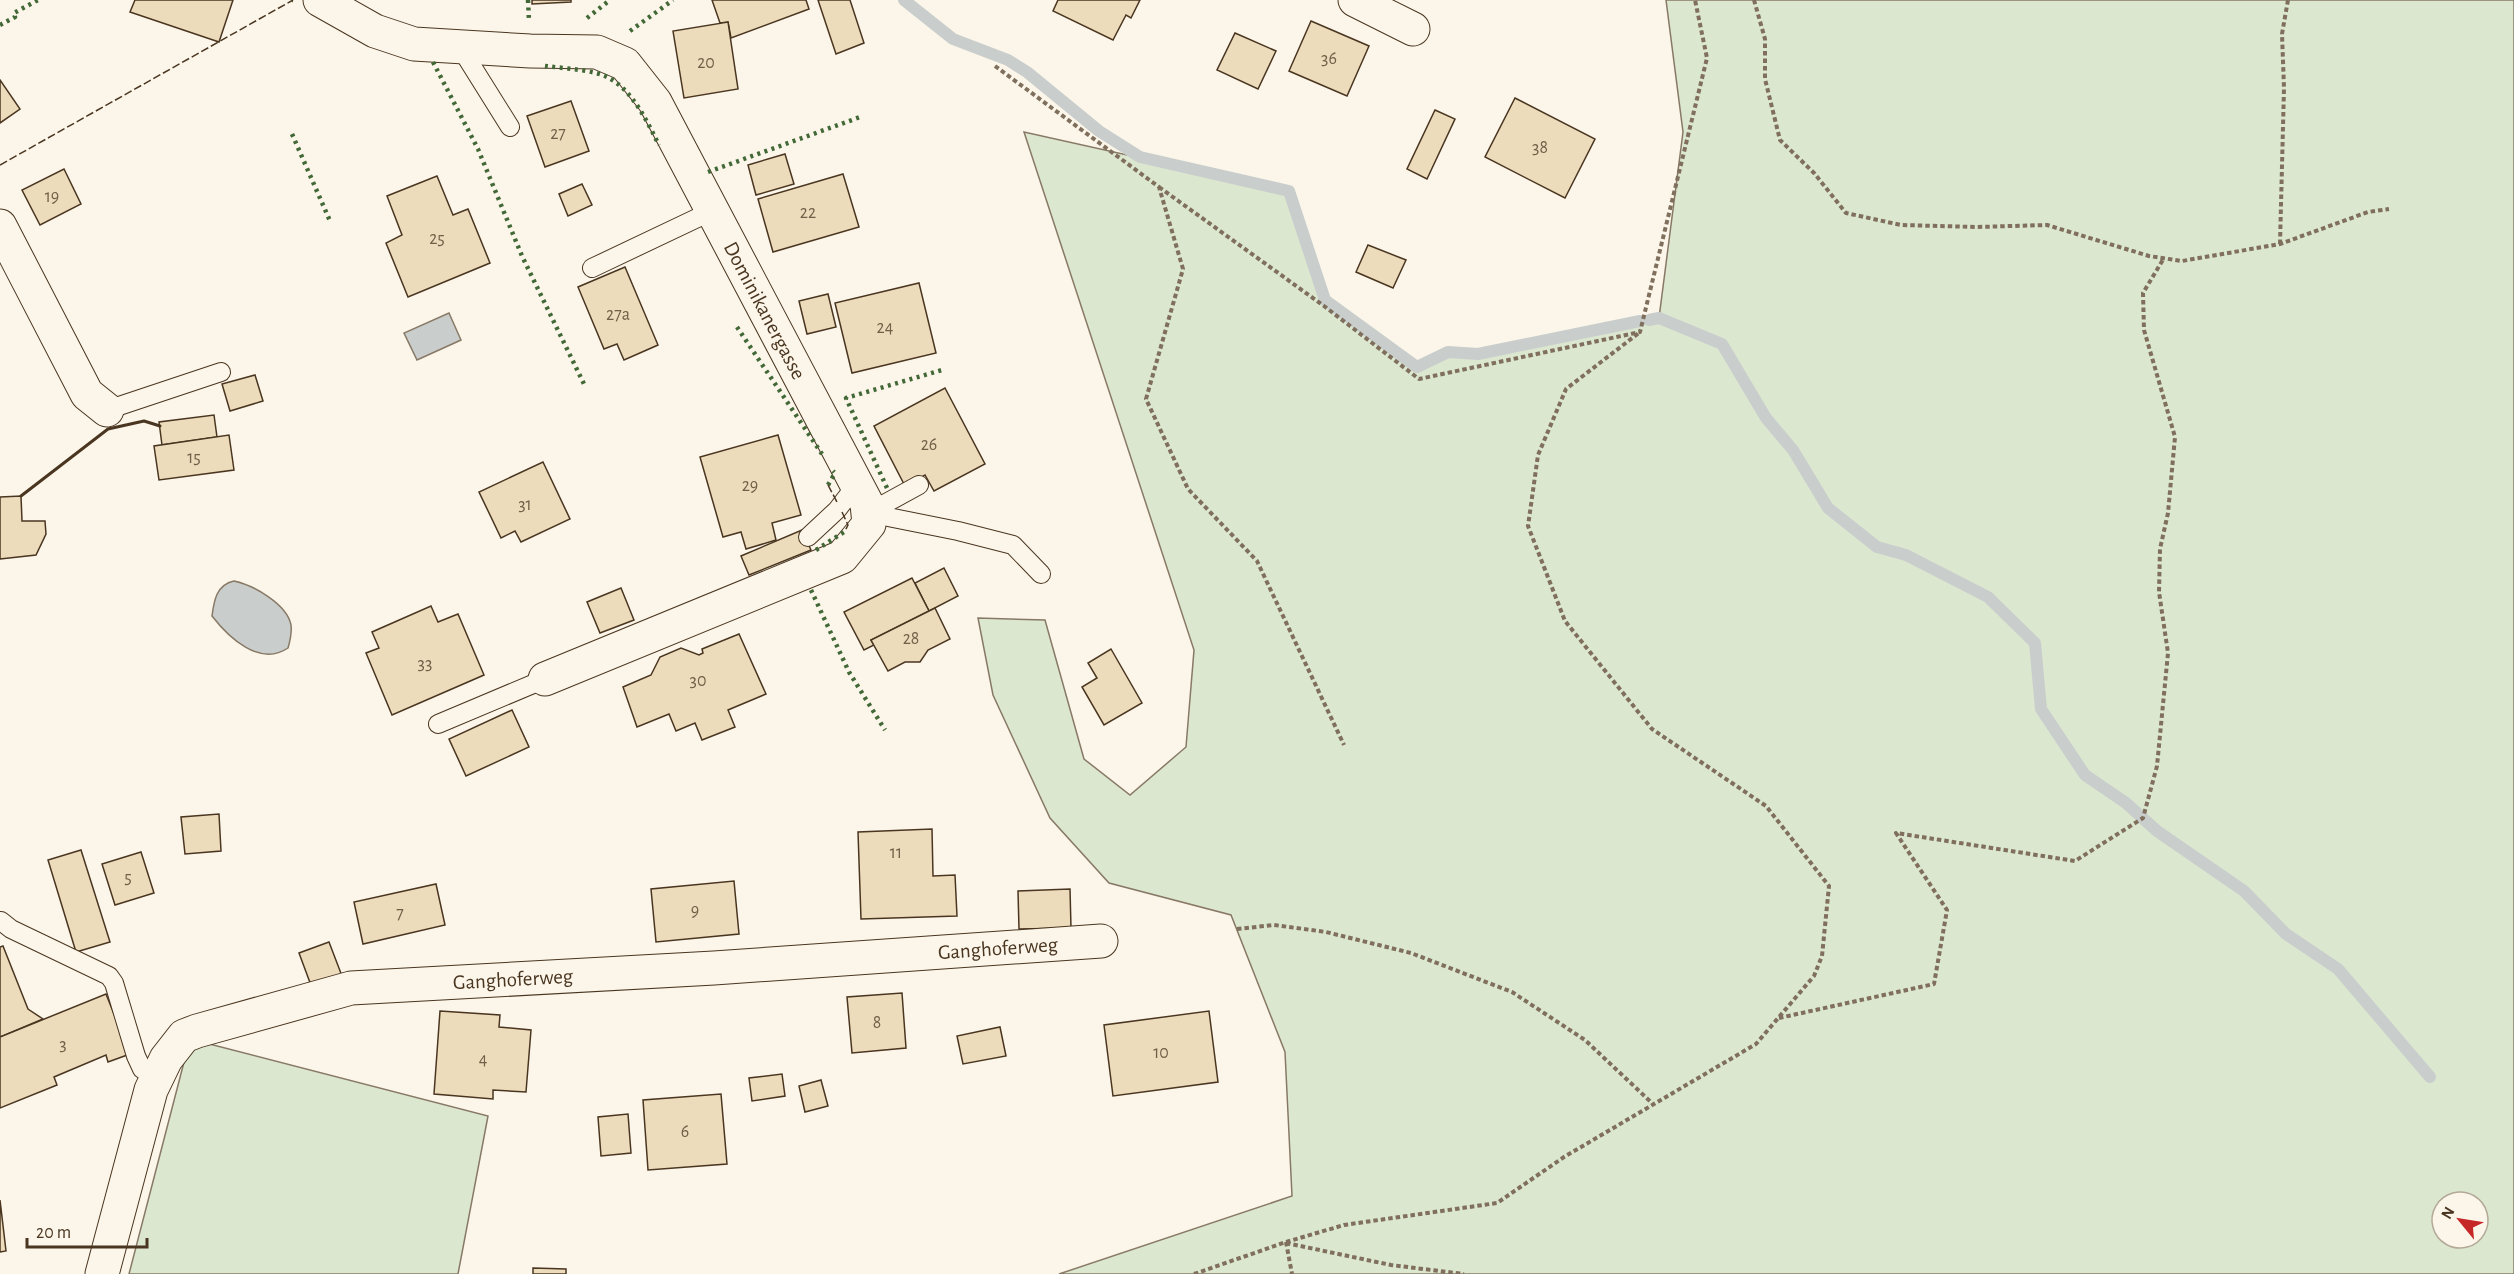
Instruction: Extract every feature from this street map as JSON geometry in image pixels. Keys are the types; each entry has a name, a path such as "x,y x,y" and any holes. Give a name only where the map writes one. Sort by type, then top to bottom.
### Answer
{"street":[{"name":"Dominikanergasse","path":"320,0 387,36 414,44 597,52 625,64 655,102 862,499"},
{"path":"1355,0 1413,29"},
{"path":"0,226 87,394 107,410"},
{"path":"545,679 842,556 869,524 862,499"},
{"name":"Ganghoferweg","path":"102,1274 151,1090 166,1059 184,1036 351,988 702,969 1101,941"}],"lane":[{"path":"460,47 510,127"},
{"path":"592,268 712,211"},
{"path":"107,410 221,372"},
{"path":"808,537 837,510 862,499 919,485"},
{"path":"862,499 958,531 1013,545 1041,573"},
{"path":"438,724 545,679"},
{"path":"1,921 11,929 109,976 114,983 142,1069 157,1079"}],"path":[{"path":"1194,1274 1286,1242 1344,1226 1497,1203 1564,1157 1756,1044 1814,976 1822,956 1829,886 1766,806 1652,729 1565,621 1528,526 1538,455 1566,389 1640,332 1707,58 1695,0"},
{"path":"1754,0 1766,39 1766,79 1780,140 1814,173 1846,213 1901,225 1977,227 2047,225 2149,256 2182,261 2280,244 2368,212 2388,209"},
{"path":"2280,244 2284,88 2282,34 2288,0"},
{"path":"995,66 1324,306 1419,379 1640,332"},
{"path":"1159,187 1183,268 1146,399 1188,489 1257,561 1344,745"},
{"path":"1778,1018 1934,984 1947,910 1896,833 2074,861 2143,818 2157,766 2168,653 2159,592 2160,549 2168,513 2175,437 2144,330 2144,293 2164,258"},
{"path":"1237,929 1274,925 1326,932 1411,953 1512,993 1585,1040 1653,1104"},
{"path":"1286,1242 1292,1274"},
{"path":"1286,1242 1391,1265 1464,1274"}],"green space":[{"path":"1666,0 2514,0 2514,1274 1059,1274 1292,1196 1285,1052 1231,915 1109,883 1050,818 993,695 978,618 1045,620 1084,759 1130,795 1186,747 1194,650 1024,132 1289,191 1325,300 1417,367 1448,352 1478,354 1659,318 1683,132"},
{"path":"190,1039 488,1116 458,1274 129,1274"}],"shaded area":[{"path":"449,313 461,340 417,360 404,333"},
{"path":"234,581 259,591 283,610 291,625 288,648 277,653 256,652 236,641 212,616 215,599 220,590"}],"building":[{"path":"135,0 233,0 219,42 130,12"},
{"path":"532,0 571,0 571,2 532,4"},
{"path":"712,0 806,0 809,9 731,38 728,22 720,23"},
{"path":"818,0 850,0 864,43 836,54"},
{"path":"1058,0 1140,0 1131,18 1126,15 1113,40 1053,11"},
{"path":"1311,21 1369,46 1347,96 1289,71"},
{"path":"728,22 738,89 684,98 673,31"},
{"path":"1235,33 1276,51 1258,89 1217,70"},
{"path":"0,80 20,109 0,123"},
{"path":"1515,98 1595,139 1565,198 1485,157"},
{"path":"571,101 589,151 545,167 527,116"},
{"path":"1435,110 1455,119 1427,179 1407,169"},
{"path":"785,154 794,184 756,195 748,165"},
{"path":"64,169 81,204 40,225 22,190"},
{"path":"843,174 859,227 773,252 758,199"},
{"path":"437,176 453,215 468,209 490,263 408,297 386,243 402,235 387,196"},
{"path":"582,184 592,205 568,216 559,194"},
{"path":"1368,245 1406,260 1393,288 1356,272"},
{"path":"625,267 658,345 624,360 617,344 604,349 578,287"},
{"path":"919,283 936,353 852,373 835,303"},
{"path":"828,294 836,327 807,334 799,301"},
{"path":"255,375 263,401 230,411 222,384"},
{"path":"945,388 985,464 934,491 925,475 905,486 874,426"},
{"path":"214,415 217,437 162,445 159,422"},
{"path":"229,435 234,470 159,480 154,446"},
{"path":"778,435 801,515 772,523 776,540 746,549 741,532 723,537 700,457"},
{"path":"543,462 570,519 521,542 515,531 501,538 479,492"},
{"path":"21,496 22,521 45,521 46,534 36,555 0,559 0,497"},
{"path":"802,530 811,550 749,575 741,556"},
{"path":"944,568 958,596 929,611 915,583"},
{"path":"912,578 929,611 871,640 874,645 864,650 844,612"},
{"path":"621,588 634,620 600,633 587,602"},
{"path":"431,606 438,622 458,614 484,675 392,715 366,653 379,648 372,632"},
{"path":"935,608 950,639 928,650 920,662 905,662 888,671 871,640"},
{"path":"739,634 766,694 728,710 735,727 702,740 695,723 676,731 669,714 637,727 623,687 651,675 660,657 681,648 699,655 703,653 702,649"},
{"path":"1111,649 1142,703 1104,725 1082,687 1097,678 1088,663"},
{"path":"512,710 529,747 466,776 449,739"},
{"path":"219,814 221,851 185,854 181,817"},
{"path":"932,829 933,876 955,875 957,916 861,919 858,832"},
{"path":"81,850 110,942 76,952 48,860"},
{"path":"141,852 154,893 115,905 102,864"},
{"path":"734,881 739,934 656,942 651,889"},
{"path":"436,884 445,925 363,944 354,902"},
{"path":"1070,889 1071,928 1019,929 1018,891"},
{"path":"329,942 342,976 312,988 299,953"},
{"path":"3,946 28,1009 43,1019 0,1037 0,947"},
{"path":"902,993 906,1048 852,1053 847,997"},
{"path":"106,994 130,1054 108,1062 106,1055 54,1077 57,1085 0,1108 0,1037"},
{"path":"440,1011 500,1015 499,1027 531,1030 526,1092 493,1090 493,1099 434,1094"},
{"path":"1209,1011 1218,1082 1113,1096 1104,1025"},
{"path":"1000,1027 1006,1056 963,1064 957,1036"},
{"path":"782,1074 785,1096 752,1101 749,1078"},
{"path":"821,1080 828,1106 805,1112 799,1086"},
{"path":"721,1094 727,1164 648,1170 643,1100"},
{"path":"628,1114 631,1153 601,1156 598,1117"},
{"path":"0,1200 6,1251 0,1252"},
{"path":"533,1268 566,1269 566,1274 533,1274"}],"waterway":[{"path":"904,0 953,39 1008,60 1027,72 1099,131 1140,157 1289,191 1325,300 1417,367 1448,352 1478,354 1640,321"},
{"path":"1649,320 1659,318 1722,344 1766,418 1793,450 1828,508 1877,547 1906,555 1988,597 2035,643 2041,709 2085,775 2126,803 2157,831 2244,891 2286,934 2338,969 2430,1077"}],"hedge":[{"path":"0,25 15,17 14,13 38,0"},
{"path":"528,0 529,21"},
{"path":"587,18 610,0"},
{"path":"630,31 673,0"},
{"path":"433,62 478,149 522,256 585,386"},
{"path":"545,66 596,73 608,77 627,92 635,102 659,145"},
{"path":"708,172 863,116"},
{"path":"292,134 330,221"},
{"path":"737,327 822,454"},
{"path":"887,488 846,398 942,370"},
{"path":"828,485 835,473 833,471"},
{"path":"816,550 844,532"},
{"path":"811,590 849,672 885,730"}],"fence":[{"path":"0,165 293,0"},
{"path":"828,485 837,502"},
{"path":"842,512 848,525 845,531"}],"wall":[{"path":"21,496 108,429 144,421 160,426"}]}
